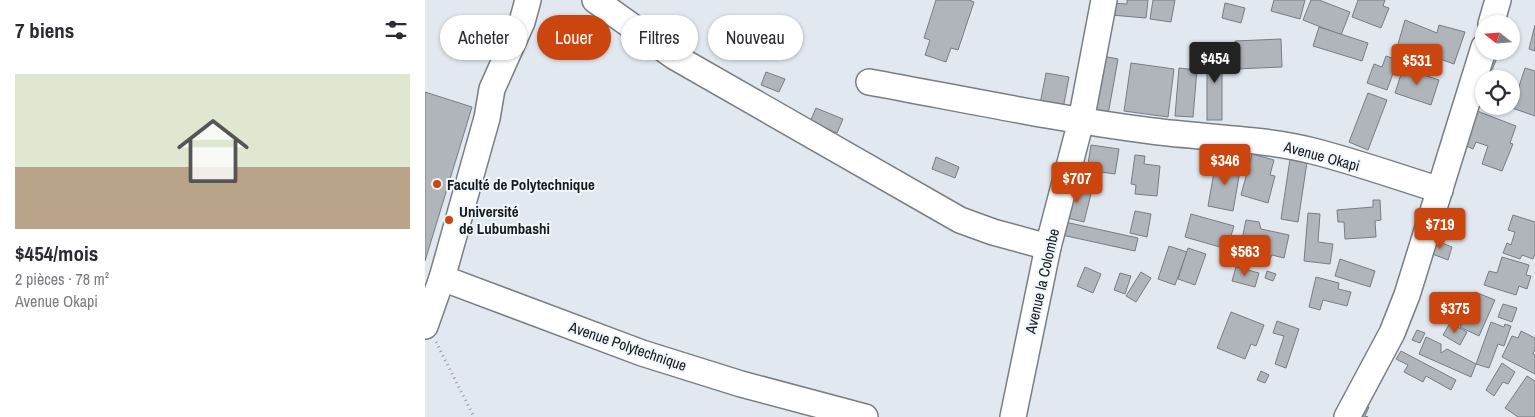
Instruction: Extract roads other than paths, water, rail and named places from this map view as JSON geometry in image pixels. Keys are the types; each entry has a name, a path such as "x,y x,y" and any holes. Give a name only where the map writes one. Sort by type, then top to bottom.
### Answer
{"street":[{"path":"425,324 442,278 487,118 492,89 522,22 528,0"},
{"path":"595,0 675,57 960,220 993,232 1048,247"},
{"name":"Avenue la Colombe","path":"1013,417 1048,247 1081,120 1105,0"},
{"path":"1494,15 1498,0"},
{"path":"1347,417 1392,333 1407,295 1480,60"},
{"name":"Avenue Okapi","path":"869,82 1081,120 1154,131 1237,138 1313,151 1440,190"},
{"name":"Avenue Polytechnique","path":"442,278 642,353 741,384 865,417"}],"place":[{"name":"Faculté de Polytechnique","path":"437,184"},
{"name":"Université de Lubumbashi","path":"449,220"}]}
